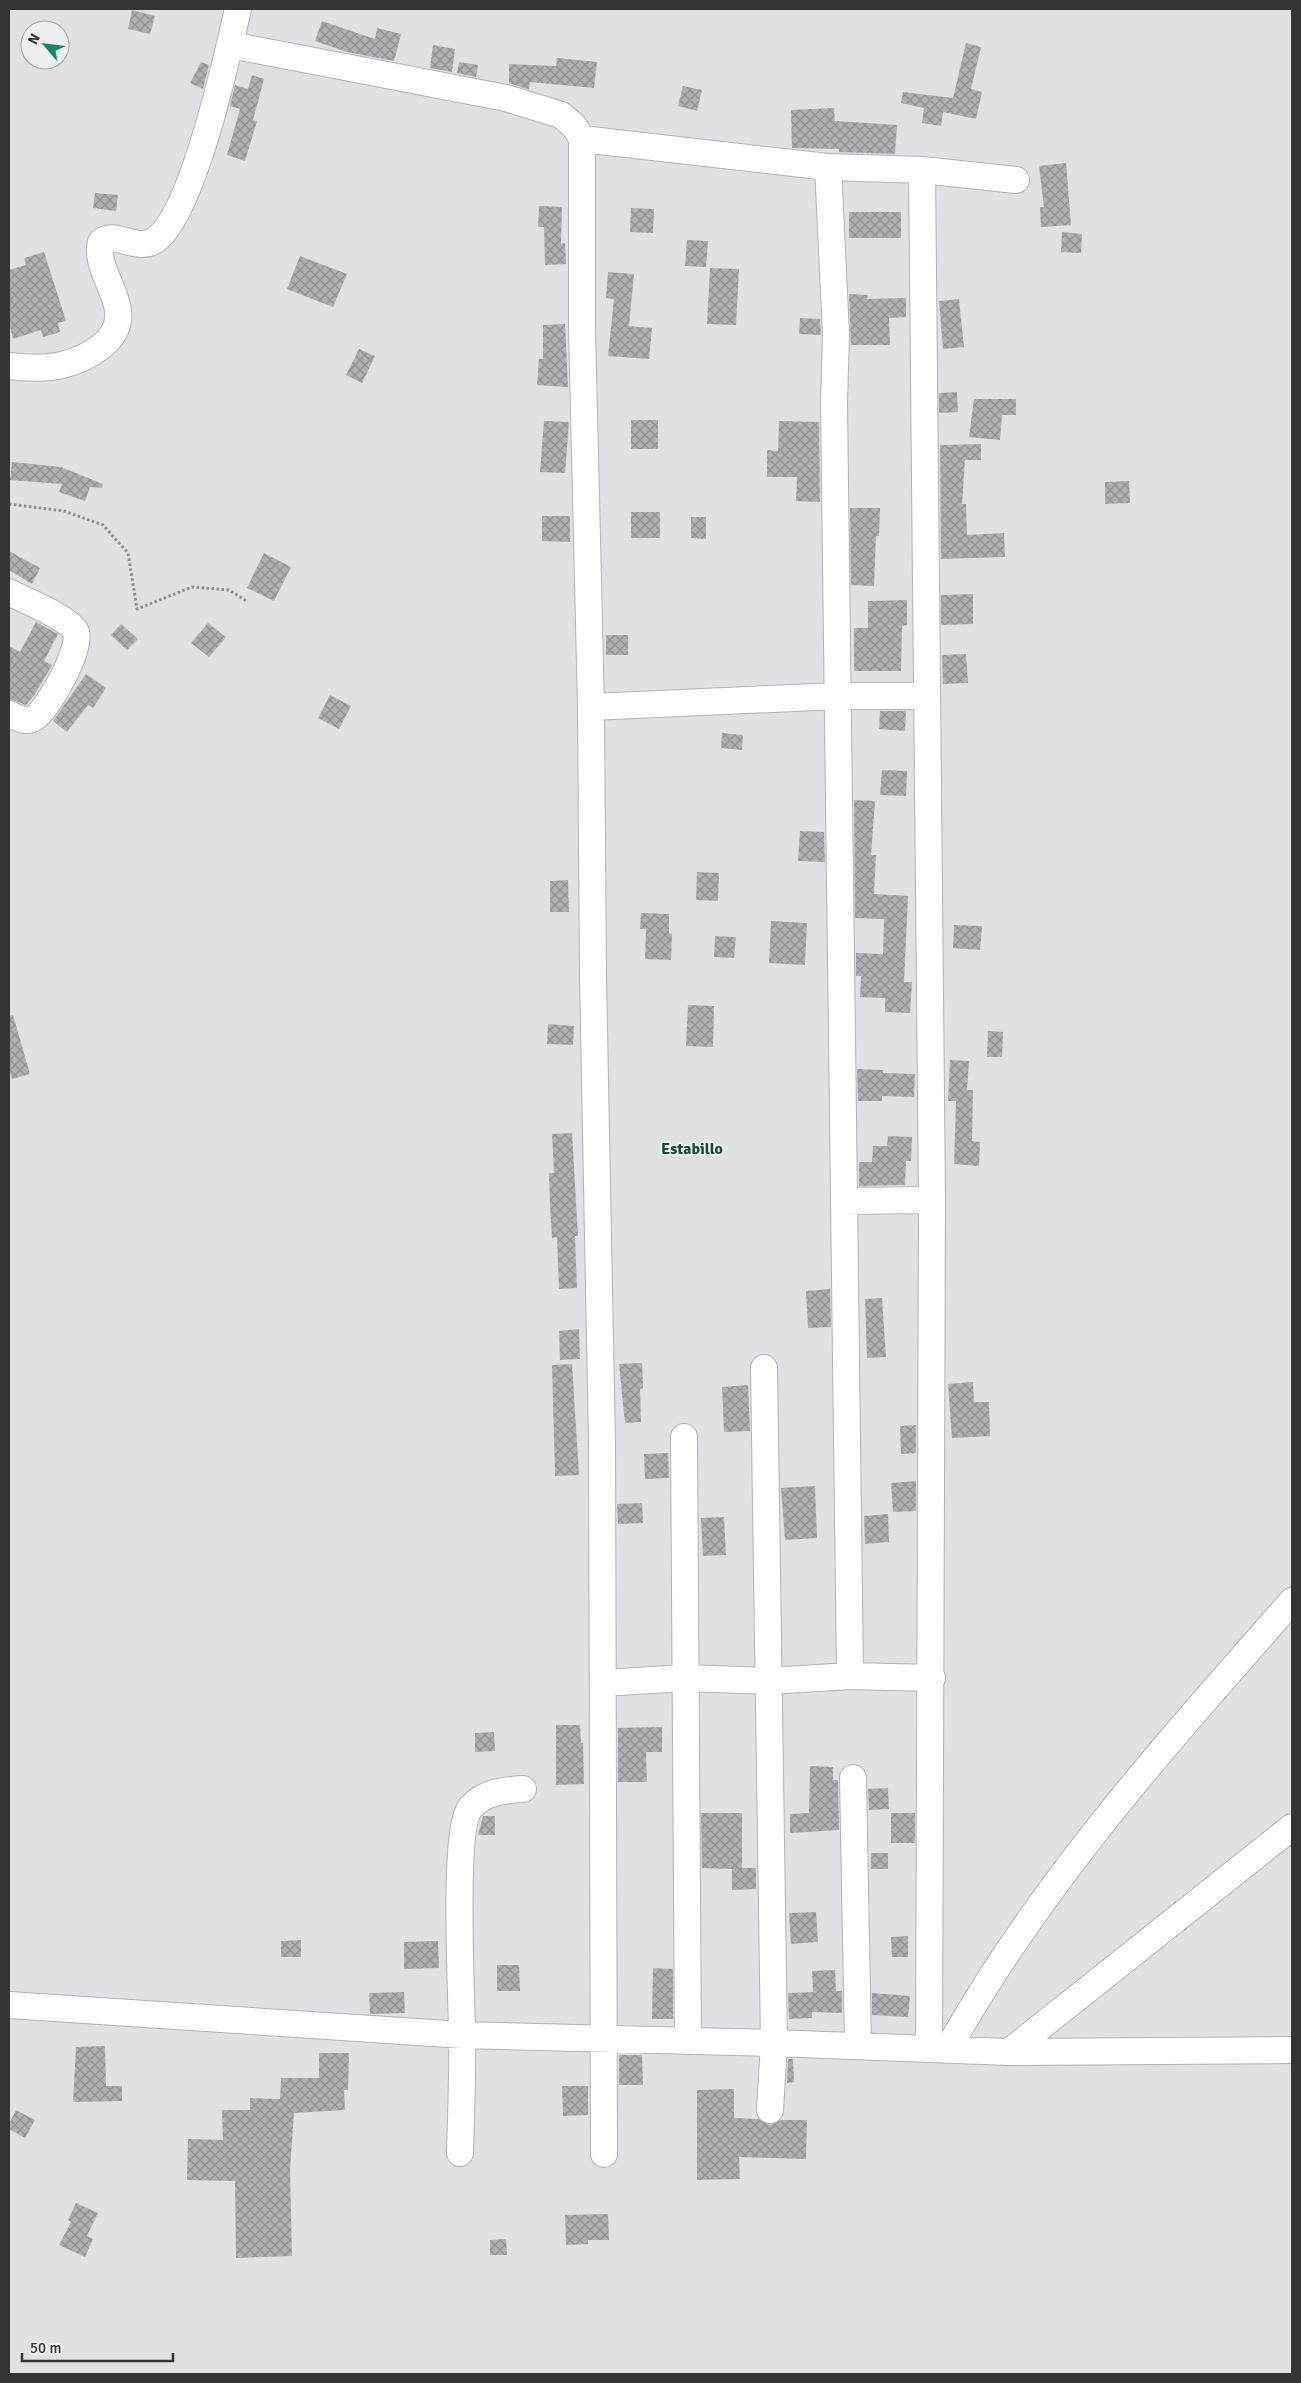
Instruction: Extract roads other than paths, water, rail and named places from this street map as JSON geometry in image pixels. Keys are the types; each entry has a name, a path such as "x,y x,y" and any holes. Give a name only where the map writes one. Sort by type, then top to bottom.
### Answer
{"street":[{"path":"9,366 30,369 62,365 94,353 108,341 117,326 119,312 100,254 102,242 105,238 112,237 129,243 146,244 158,238 172,220 196,167 230,45 238,9"},
{"path":"230,45 506,98 561,115 574,126 582,139 582,328 592,707 592,977 602,1443 604,2154"},
{"path":"582,139 828,167 922,170 1016,180"},
{"path":"828,167 836,334 834,404 850,1676"},
{"path":"922,170 932,1200 932,1678 939,2048"},
{"path":"9,592 64,621 76,631 78,642 62,678 47,703 34,718 23,720 9,714"},
{"path":"592,707 838,696 926,696"},
{"path":"845,1201 932,1200"},
{"path":"764,1368 774,2043 770,2110"},
{"path":"684,1437 684,1678 688,2041"},
{"path":"939,2048 1054,1886 1151,1763 1292,1601"},
{"path":"603,1683 684,1678 769,1681 850,1676 932,1678"},
{"path":"853,1778 858,2046"},
{"path":"460,2152 462,2035 460,1929 463,1826 470,1808 482,1798 499,1791 523,1789"},
{"path":"1009,2052 1292,1827"},
{"path":"9,2005 462,2035 939,2048 1009,2052 1292,2050"}],"district":[{"name":"Estabillo","path":"692,1148"}]}
